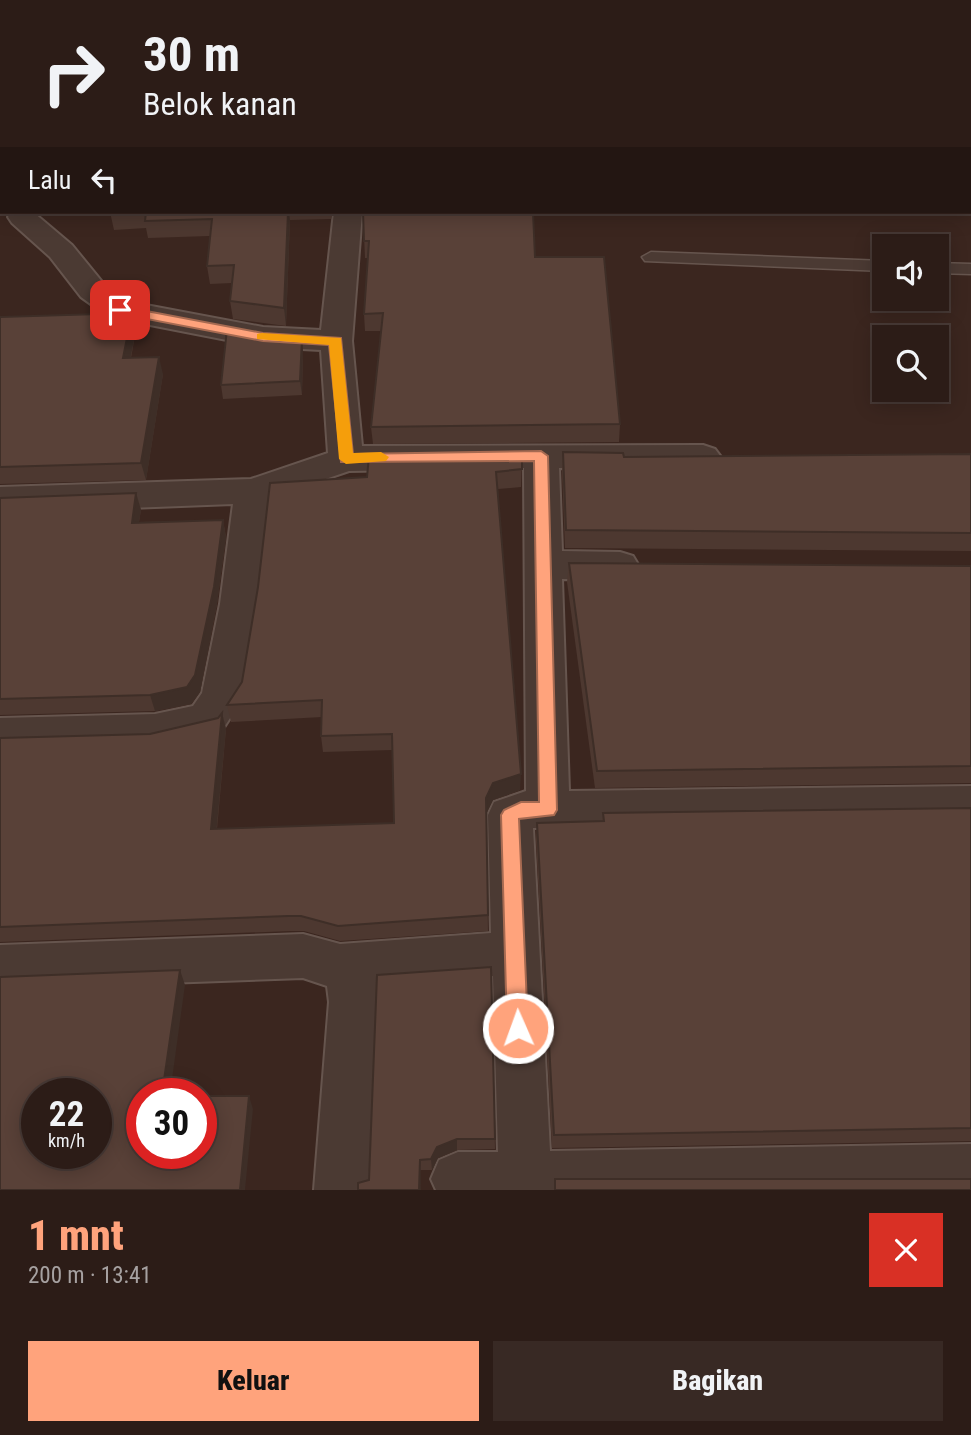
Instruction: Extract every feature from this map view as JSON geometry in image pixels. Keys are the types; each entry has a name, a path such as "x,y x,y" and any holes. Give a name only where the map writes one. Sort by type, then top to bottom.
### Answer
{"street":[{"path":"346,459 336,341 348,214"},
{"path":"22,217 61,251 92,290 120,310 263,337 336,341"},
{"path":"541,456 548,810"},
{"path":"0,500 253,491 346,459 541,456 735,458"},
{"path":"0,735 155,732 206,720 222,698 239,604 253,491"},
{"path":"545,565 659,566"},
{"path":"525,1177 510,815 521,810 971,804"},
{"path":"0,967 303,956 341,965 514,953"},
{"path":"341,965 353,980 341,1190"},
{"path":"458,1179 971,1171"}],"lane":[{"path":"651,257 872,266"},
{"path":"949,268 971,269"}],"building":[{"path":"146,214 288,214 284,308 230,301 234,265 207,266 212,219 145,221"},
{"path":"363,214 533,214 535,257 604,257 620,424 371,427 383,313 364,314 369,241 364,241"},
{"path":"132,313 123,358 159,357 141,463 0,467 0,317"},
{"path":"227,329 260,336 302,338 300,381 221,385"},
{"path":"563,452 623,453 624,457 971,454 971,533 566,530"},
{"path":"522,454 522,469 496,472 521,774 493,783 486,798 488,915 338,926 301,916 288,916 0,927 0,738 150,734 218,718 222,713 211,829 394,823 392,734 321,736 322,700 227,705 242,682 258,587 270,483 367,477 369,456"},
{"path":"136,493 132,523 223,520 214,587 195,675 187,687 150,695 0,699 0,498"},
{"path":"569,563 971,566 971,766 597,771"},
{"path":"971,808 971,1128 554,1135 537,823 604,821 603,813"},
{"path":"491,967 495,1139 457,1139 437,1147 431,1159 420,1160 419,1190 358,1190 358,1183 369,1180 377,975"},
{"path":"180,970 164,1078 126,1078 126,1169 217,1169 217,1096 249,1096 240,1190 0,1190 0,977"},
{"path":"555,1179 971,1179 971,1190 555,1190"}],"slow traffic":[{"path":"262,337 336,341 346,459 381,457"}],"route":[{"path":"120,310 263,337 336,341 346,459 541,456 548,810 521,810 510,815 518,1028"}]}
